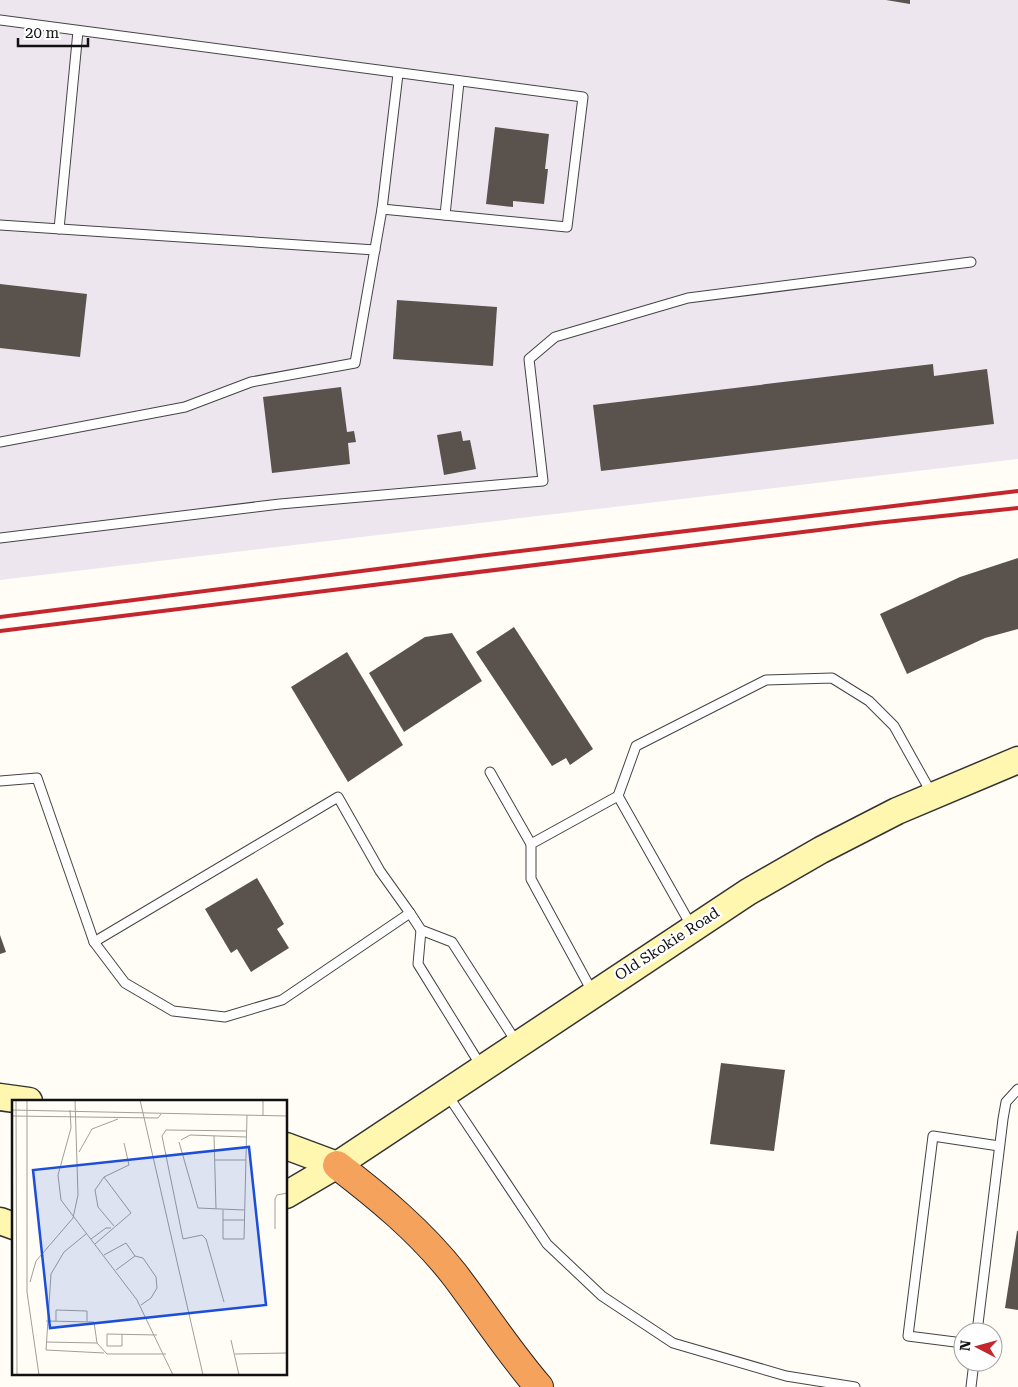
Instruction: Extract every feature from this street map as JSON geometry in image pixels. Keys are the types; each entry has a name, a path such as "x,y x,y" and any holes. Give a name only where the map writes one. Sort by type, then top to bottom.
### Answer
{"highway":[{"path":"337,1165 378,1196 434,1253 453,1274 512,1355 539,1387"}],"street":[{"name":"Old Skokie Road","path":"288,1194 337,1165 481,1067 748,892 821,850 933,796 1018,760"},
{"path":"0,1097 22,1100"},
{"path":"288,1147 337,1165"},
{"path":"0,1221 12,1225"}],"lane":[{"path":"0,20 583,97 567,227 382,209"},
{"path":"59,229 78,31"},
{"path":"0,442 185,407 251,382 355,363 382,209 398,74"},
{"path":"445,215 459,82"},
{"path":"0,225 375,250"},
{"path":"0,538 280,504 543,481 529,359 555,337 688,298 971,262"},
{"path":"531,844 618,796 636,746 766,680 832,678 869,701 894,726 933,796"},
{"path":"490,772 531,844 531,879 593,993"},
{"path":"0,781 37,778 94,942 125,983 173,1011 225,1017 282,1000 410,914"},
{"path":"618,796 692,928"},
{"path":"94,942 338,797 380,871 421,930 452,942 517,1044"},
{"path":"421,930 418,964 481,1067"},
{"path":"978,1322 1006,1102 1018,1089"},
{"path":"445,1092 547,1244 602,1296 673,1343 786,1376 855,1387"},
{"path":"953,1342 908,1336 933,1136 999,1146"},
{"path":"971,1387 973,1372"}],"shaded area":[{"path":"0,0 1018,0 1018,459 0,580"}],"building":[{"path":"886,0 910,0 910,4"},
{"path":"495,127 549,134 544,204 513,201 513,207 486,204"},
{"path":"0,284 87,294 80,357 0,348"},
{"path":"397,300 497,307 493,366 393,359"},
{"path":"933,364 934,376 987,369 994,424 601,471 593,405"},
{"path":"341,387 347,432 354,431 356,442 348,443 350,464 272,473 263,397"},
{"path":"461,431 463,441 470,440 476,469 444,475 437,435"},
{"path":"1018,558 1018,629 985,638 907,674 880,614 960,577"},
{"path":"514,627 593,749 570,765 566,758 552,766 476,652"},
{"path":"452,633 482,681 404,732 369,673 425,637"},
{"path":"347,652 403,745 348,782 291,687"},
{"path":"257,878 284,924 277,929 289,948 251,972 237,949 231,953 205,909"},
{"path":"0,935 6,952 0,954"},
{"path":"721,1063 785,1070 774,1151 710,1144"},
{"path":"1018,1231 1018,1310 1005,1308"}],"railway":[{"path":"0,617 479,556 1018,491"},
{"path":"0,631 876,523 1018,508"}]}
